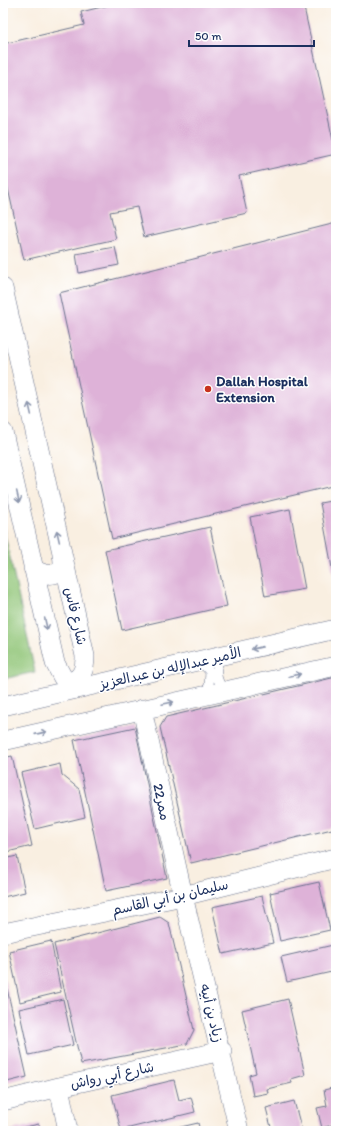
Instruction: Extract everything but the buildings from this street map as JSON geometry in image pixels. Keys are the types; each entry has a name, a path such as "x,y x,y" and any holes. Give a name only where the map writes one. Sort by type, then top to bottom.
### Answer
{"street":[{"name":"شارع فاس","path":"3,288 85,656 85,664 82,673 75,680 70,682 63,678 55,663 3,432"},
{"path":"33,568 41,574 53,574 59,572 63,566 62,555"},
{"name":"الأمير عبدالإله بن عبدالعزيز","path":"3,706 336,629"},
{"path":"3,742 203,695 336,666"},
{"name":"ممر22","path":"142,709 183,896"},
{"name":"سليمان بن أبي القاسم","path":"3,933 183,896 336,858"},
{"name":"زياد بن أبيه","path":"183,896 222,1051 239,1131"},
{"name":"شارع أبي رواش","path":"3,1102 59,1087 222,1051"},
{"path":"59,1087 68,1131"}],"lane":[{"path":"223,656 216,668 217,675 222,686 228,690"},
{"path":"200,661 210,672 209,686 203,695"}],"green space":[{"path":"3,526 35,672 3,679"}],"place":[{"name":"Dallah Hospital Extension","path":"208,389"}]}
